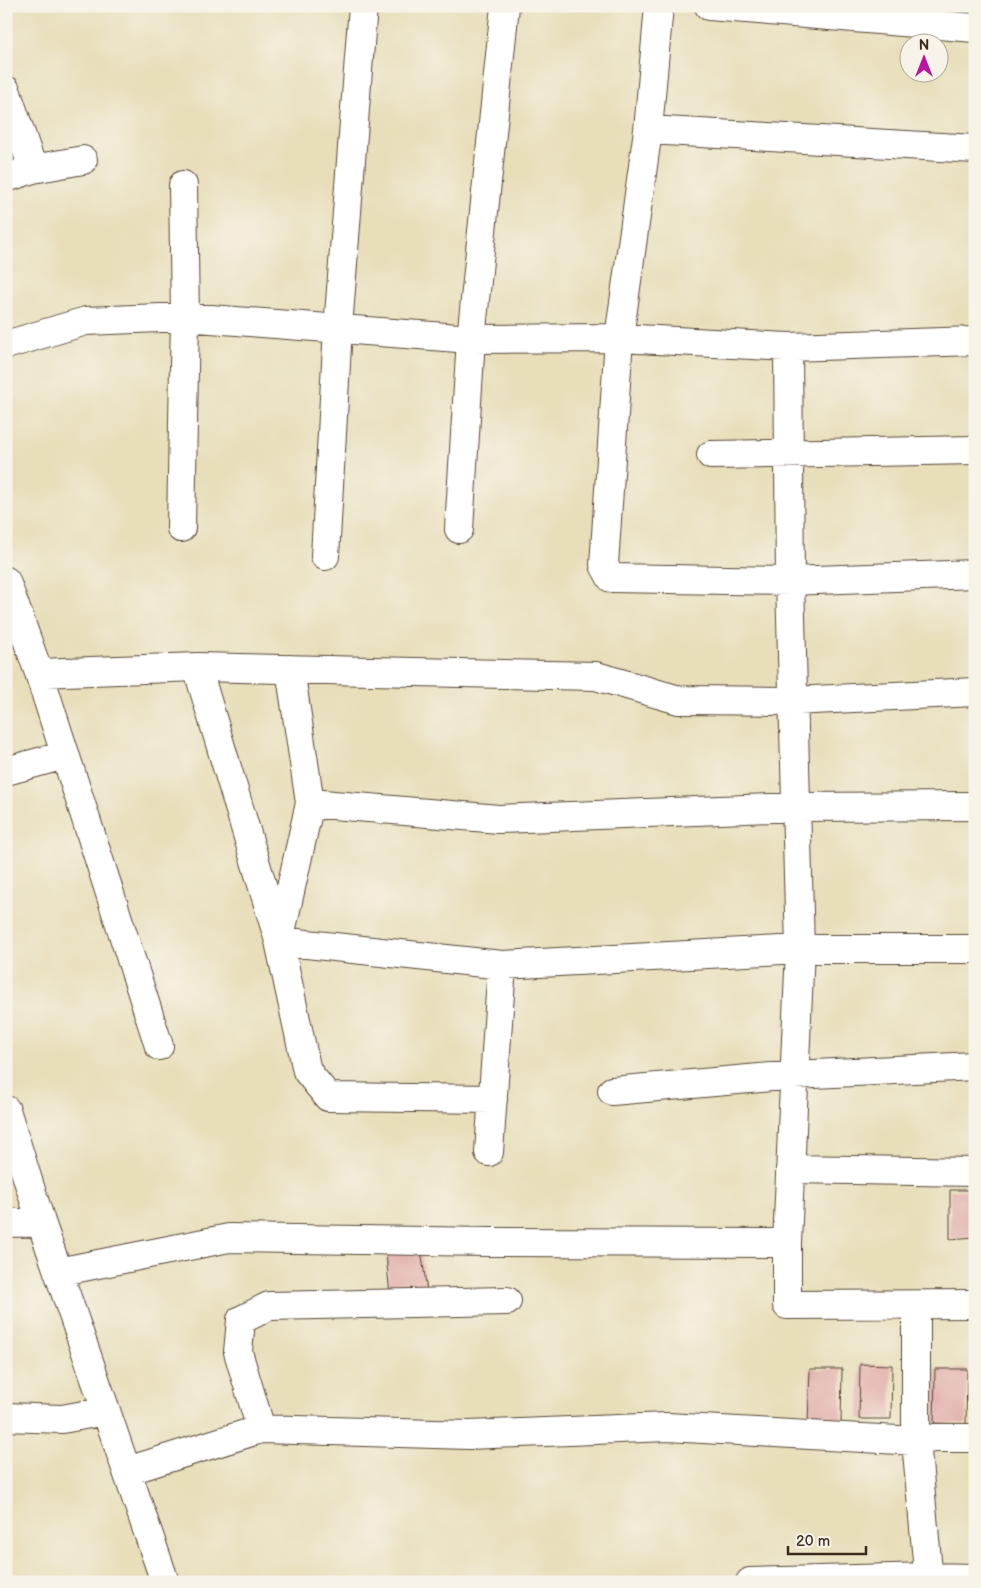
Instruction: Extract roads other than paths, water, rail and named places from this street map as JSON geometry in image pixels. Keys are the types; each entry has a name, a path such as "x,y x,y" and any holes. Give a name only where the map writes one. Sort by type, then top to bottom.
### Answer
{"street":[{"path":"325,556 338,328 363,6"},
{"path":"459,529 471,339 505,6"},
{"path":"659,6 648,130 619,338 604,565 610,578 790,581 975,574"},
{"path":"708,6 975,28"},
{"path":"6,90 33,169"},
{"path":"648,130 975,149"},
{"path":"6,178 33,169 83,160"},
{"path":"181,528 185,317 183,185"},
{"path":"6,345 86,321 185,317 471,339 619,338 788,347 975,341"},
{"path":"788,347 790,581 800,949 787,1242 787,1304 975,1304"},
{"path":"711,455 975,450"},
{"path":"6,580 39,673 159,1046"},
{"path":"39,673 197,667 596,676 679,700 793,702 975,692"},
{"path":"197,667 280,941 307,1071 328,1097 493,1099"},
{"path":"280,941 310,803 290,670"},
{"path":"6,771 65,755"},
{"path":"310,803 499,820 796,807 975,806"},
{"path":"280,941 502,965 800,949 975,949"},
{"path":"489,1152 502,965"},
{"path":"612,1091 794,1075 975,1066"},
{"path":"6,1110 41,1222 165,1582"},
{"path":"790,1170 975,1172"},
{"path":"6,1223 41,1222"},
{"path":"58,1272 228,1238 489,1242 787,1242"},
{"path":"261,1429 238,1352 241,1320 269,1306 508,1301"},
{"path":"916,1304 916,1441 929,1580"},
{"path":"6,1417 62,1419 106,1410"},
{"path":"127,1471 261,1429 469,1435 667,1427 916,1441 935,1438 975,1438"},
{"path":"750,1582 975,1578"}]}
